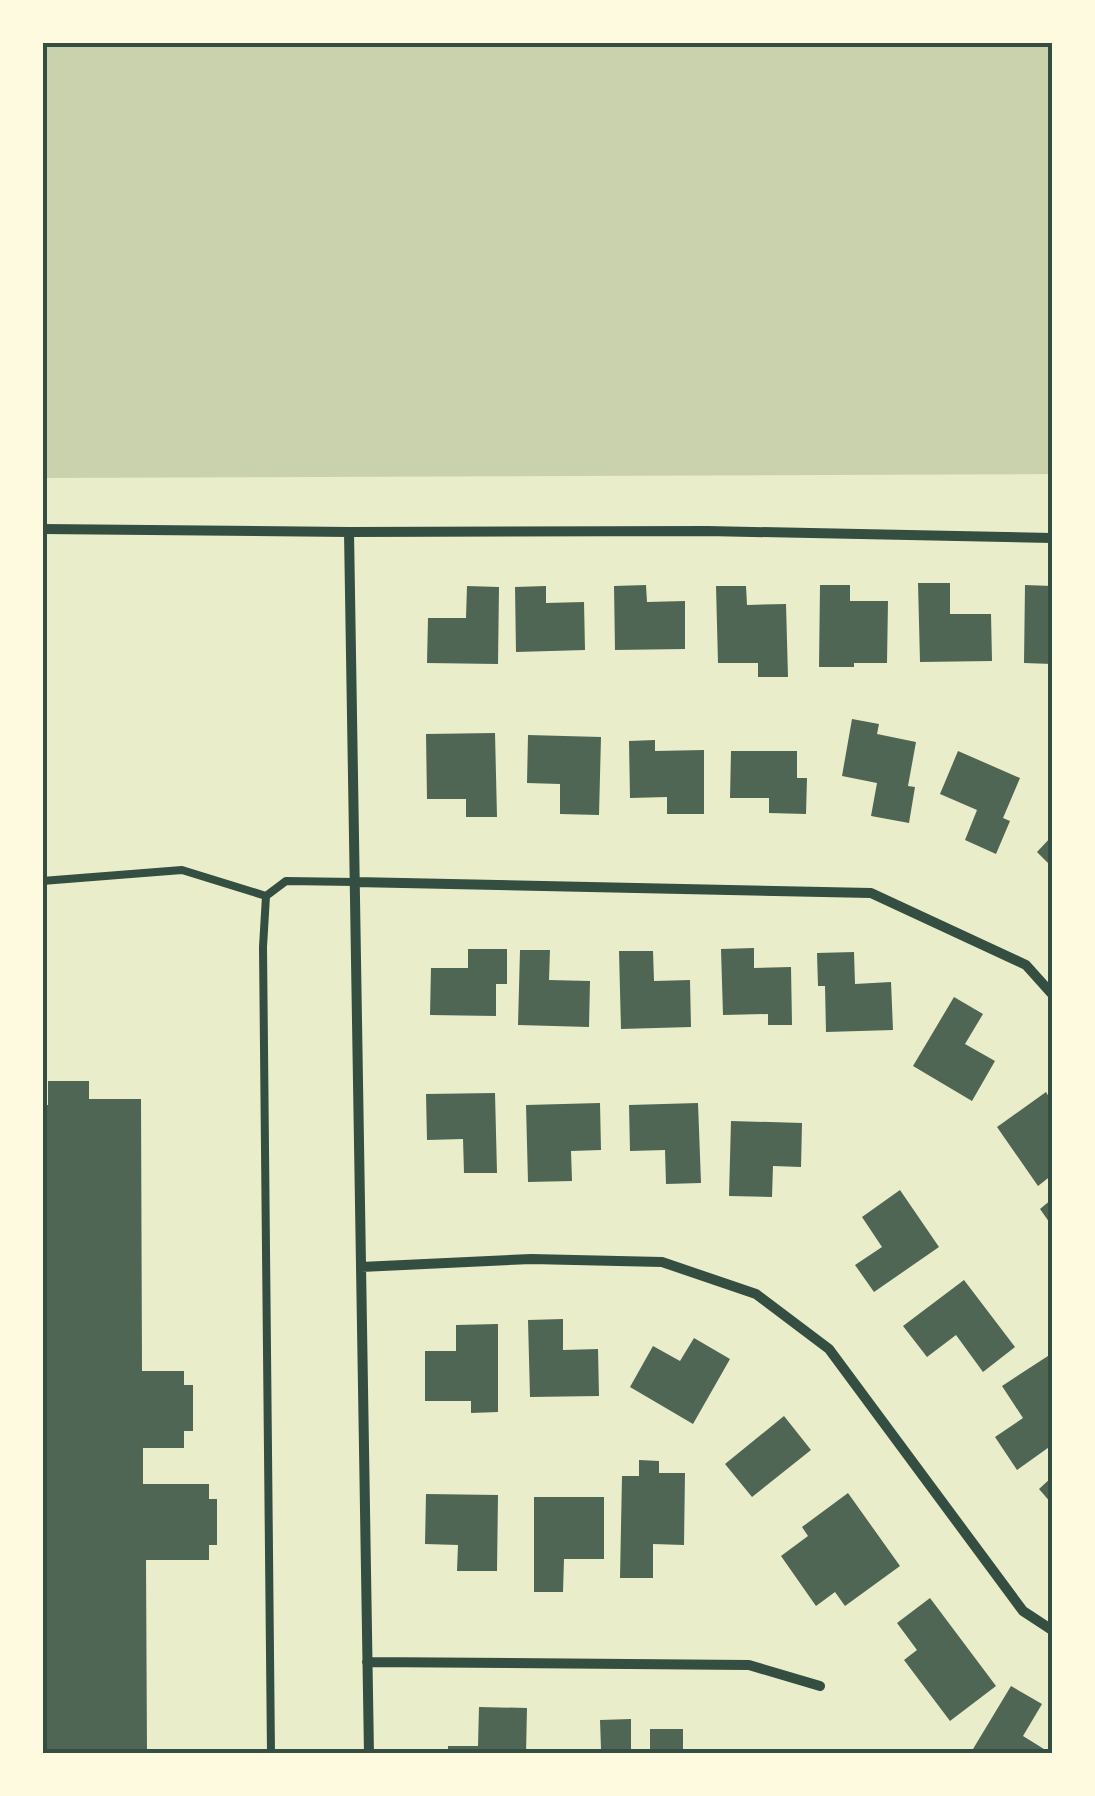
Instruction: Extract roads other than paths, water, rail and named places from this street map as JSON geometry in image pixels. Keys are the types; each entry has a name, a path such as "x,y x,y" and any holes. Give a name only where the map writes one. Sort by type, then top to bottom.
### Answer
{"street":[{"path":"42,530 707,531 1052,538"},
{"path":"349,532 369,1754"},
{"path":"355,882 871,893 1026,965 1052,994"},
{"path":"361,1266 531,1259 662,1262 756,1294 830,1349 1022,1611 1052,1630"},
{"path":"367,1662 749,1665 820,1686"}],"lane":[{"path":"42,881 182,870 266,896"},
{"path":"266,896 286,881 355,882"},
{"path":"266,896 263,986 272,1754"}]}
